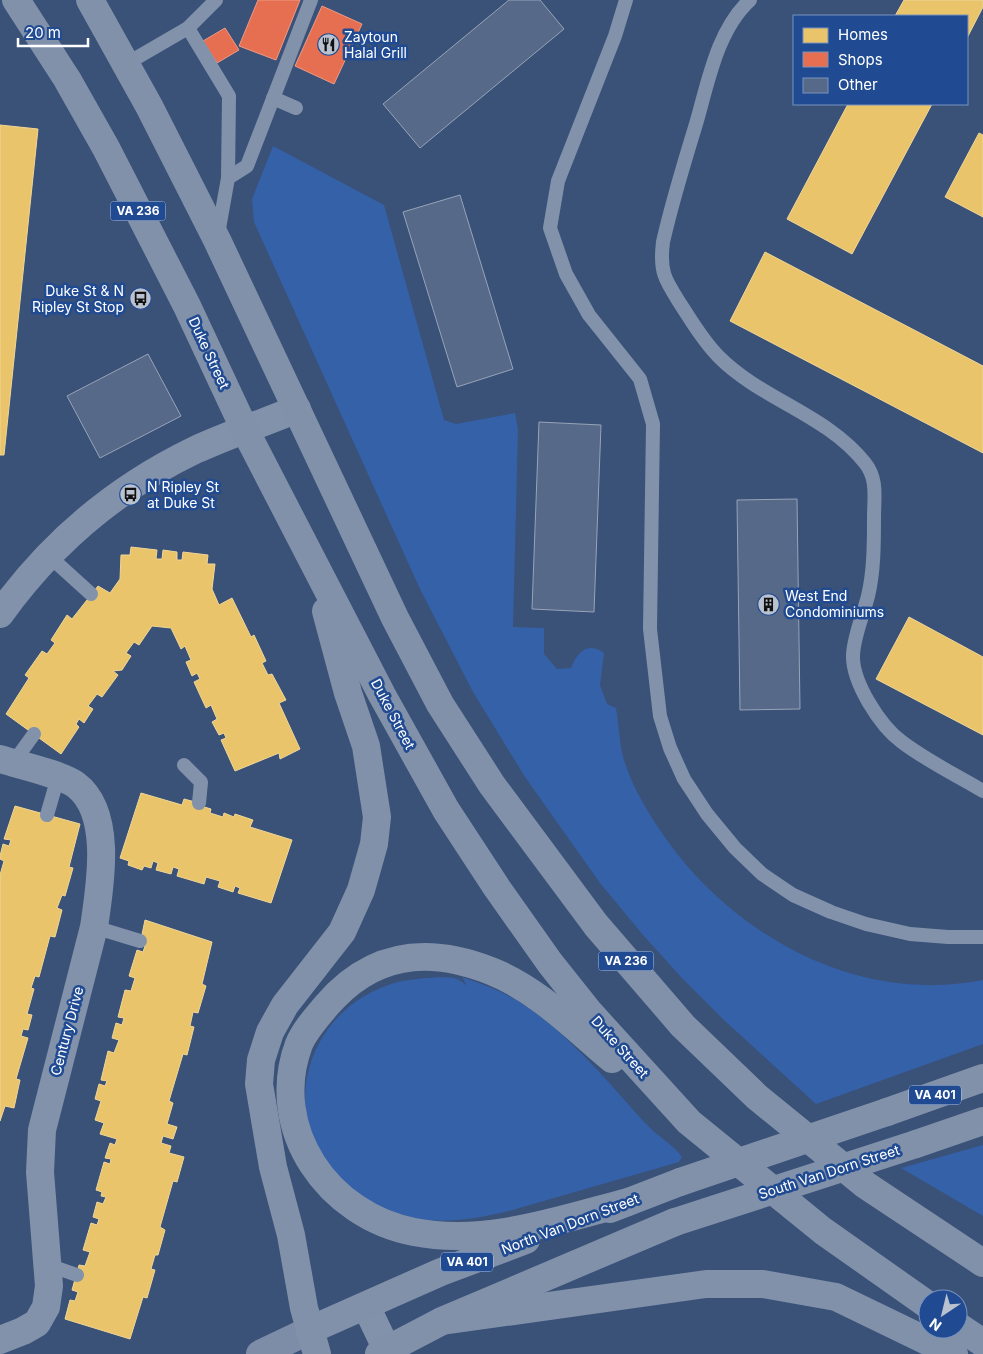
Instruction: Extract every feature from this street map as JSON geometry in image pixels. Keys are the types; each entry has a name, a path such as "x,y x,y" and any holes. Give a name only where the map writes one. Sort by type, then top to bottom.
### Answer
{"main road":[{"name":"Duke Street","path":"16,0 67,79 106,148 187,306 246,430 419,762 446,810 497,888 550,963 589,1012 689,1122 823,1231 918,1298"},
{"name":"VA 236","path":"90,0 126,64 217,240 395,618 440,704 492,785 596,925 683,1026 757,1097 864,1184 936,1234 983,1263"},
{"path":"309,552 348,694 366,746 377,817 369,867 352,912 342,932 285,1005 270,1032 261,1060 259,1084 272,1167 291,1235 314,1342"},
{"path":"628,1202 502,1233 452,1236 415,1232 384,1224 360,1212 335,1194 316,1170 302,1144 294,1123 291,1098 292,1074 300,1044 320,1013 351,980 391,961 427,956 448,958 494,972 523,988 689,1122"},
{"name":"North Van Dorn Street","path":"260,1354 314,1342 366,1306 441,1272 680,1182 983,1078"},
{"name":"South Van Dorn Street","path":"442,1321 675,1222 983,1121"},
{"path":"936,1234 983,1256"},
{"path":"385,1353 442,1321 706,1284 763,1284 836,1297 954,1354"},
{"path":"968,1333 983,1343"}],"street":[{"path":"0,614 48,555 82,522 121,493 195,450 297,410"},
{"name":"Century Drive","path":"0,1340 37,1323 46,1307 49,1286 40,1172 42,1130 94,927 99,892 100,856 95,810 90,797 74,783 6,761"},
{"path":"366,1306 385,1353"}],"lane":[{"path":"228,178 247,166 311,0"},
{"path":"626,0 615,36 558,181 550,228 566,274 589,315 640,379 653,424 650,629 660,716 670,748 684,779 735,848 762,874 793,895 831,912 866,924 901,932 948,937 983,936"},
{"path":"750,0 740,9 719,49 663,242 660,263 665,279 698,332 719,357 746,378 828,427 865,463 875,480 874,554 868,595 855,638 853,656 855,672 866,697 893,734 913,749 983,791"},
{"path":"126,64 188,28 217,1"},
{"path":"188,28 229,96 228,178 217,240"},
{"path":"273,98 296,108"},
{"path":"48,555 91,594"},
{"path":"6,761 34,734"},
{"path":"184,766 202,782 199,803"},
{"path":"47,815 58,777"},
{"path":"94,927 140,941"},
{"path":"48,1265 76,1275"}],"shaded area":[{"path":"273,146 384,205 444,420 456,424 515,413 518,429 513,627 544,628 544,654 557,669 571,668 576,657 588,648 604,653 600,685 607,704 616,708 621,747 627,770 651,816 691,870 724,903 761,931 802,954 845,972 890,982 936,985 983,980 983,1044 816,1104 726,1022 681,977 600,883 525,777 473,692 420,589 254,222 252,199"},
{"path":"462,977 509,996 541,1017 558,1031 588,1060 646,1124 678,1152 682,1157 679,1162 509,1211 462,1220 446,1221 414,1219 383,1210 338,1182 318,1151 307,1122 305,1092 311,1063 323,1036 342,1013 367,994 398,982 426,978 454,978 467,986"},
{"path":"983,1145 983,1216 901,1168"}],"building: Homes":[{"path":"904,0 983,0 983,7 968,36 968,15 896,15"},
{"path":"847,105 931,105 852,254 787,219"},
{"path":"0,125 38,129 4,455 0,455"},
{"path":"979,133 983,135 983,217 945,197"},
{"path":"765,252 983,366 983,453 730,321"},
{"path":"131,547 157,550 156,559 162,559 163,550 177,552 177,560 182,560 183,552 208,555 207,564 215,564 212,589 219,605 232,598 251,637 254,635 266,661 262,663 268,675 272,674 286,700 279,703 300,749 280,759 279,753 235,771 221,740 226,738 224,733 219,735 212,722 217,719 211,705 206,708 194,682 200,679 197,673 192,676 186,662 191,660 185,646 181,649 171,628 152,626 139,645 134,642 126,653 131,656 122,670 113,671 118,675 102,697 97,694 88,706 93,709 84,723 79,719 76,724 79,727 61,754 6,714 29,678 25,675 42,651 47,654 55,643 51,640 67,615 72,619 98,586 110,593 120,579 121,555 130,555"},
{"path":"909,617 983,657 983,735 876,679"},
{"path":"141,793 182,805 184,799 199,803 201,806 211,809 210,813 223,817 224,813 234,817 235,814 253,820 250,827 292,840 271,903 238,893 240,888 235,886 233,892 218,887 220,881 206,877 204,884 177,876 179,869 173,867 171,874 156,870 158,863 153,861 151,868 144,866 142,870 128,865 129,861 120,858"},
{"path":"15,806 80,824 69,867 73,868 65,896 62,895 57,908 62,910 55,937 50,936 39,977 35,976 31,988 34,989 27,1014 32,1015 28,1030 23,1029 21,1036 28,1038 16,1079 20,1080 14,1108 5,1106 0,1121 0,875 4,861 0,859 0,856 3,844 9,846 11,840 4,839"},
{"path":"145,920 212,942 202,984 206,986 198,1013 193,1012 190,1026 194,1027 187,1055 183,1054 169,1101 173,1103 167,1124 177,1127 173,1139 163,1136 161,1143 171,1146 169,1153 184,1157 177,1182 173,1181 160,1227 165,1230 158,1255 155,1255 151,1269 155,1270 147,1298 143,1297 130,1339 65,1319 70,1300 75,1301 78,1292 72,1290 79,1265 85,1266 90,1252 83,1250 91,1223 97,1225 99,1219 93,1217 97,1202 103,1204 106,1197 101,1196 102,1192 96,1190 104,1162 110,1164 111,1159 105,1158 110,1143 115,1145 117,1139 100,1134 104,1123 95,1120 101,1101 95,1099 99,1084 105,1086 107,1081 101,1080 108,1051 114,1053 119,1040 112,1038 116,1023 122,1025 124,1018 118,1017 125,990 131,991 135,978 129,976 137,950 143,952 145,946 140,944"}],"building: Shops":[{"path":"258,0 300,0 276,60 239,46"},
{"name":"Zaytoun Halal Grill","path":"322,6 362,24 334,84 295,66"},
{"path":"225,28 239,50 217,63 203,41"}],"building: Other":[{"path":"509,0 540,0 564,29 420,148 383,104"},
{"path":"460,195 513,369 457,387 403,212"},
{"path":"148,354 181,416 100,458 67,396"},
{"path":"539,422 601,425 594,612 532,609"},
{"name":"West End Condominiums","path":"797,499 800,709 740,710 737,500"}],"place":[{"name":"Zaytoun Halal Grill","path":"328,45"},
{"name":"Duke St & N Ripley St Stop","path":"140,299"},
{"name":"N Ripley St at Duke St","path":"131,495"},
{"name":"West End Condominiums","path":"769,604"}]}
